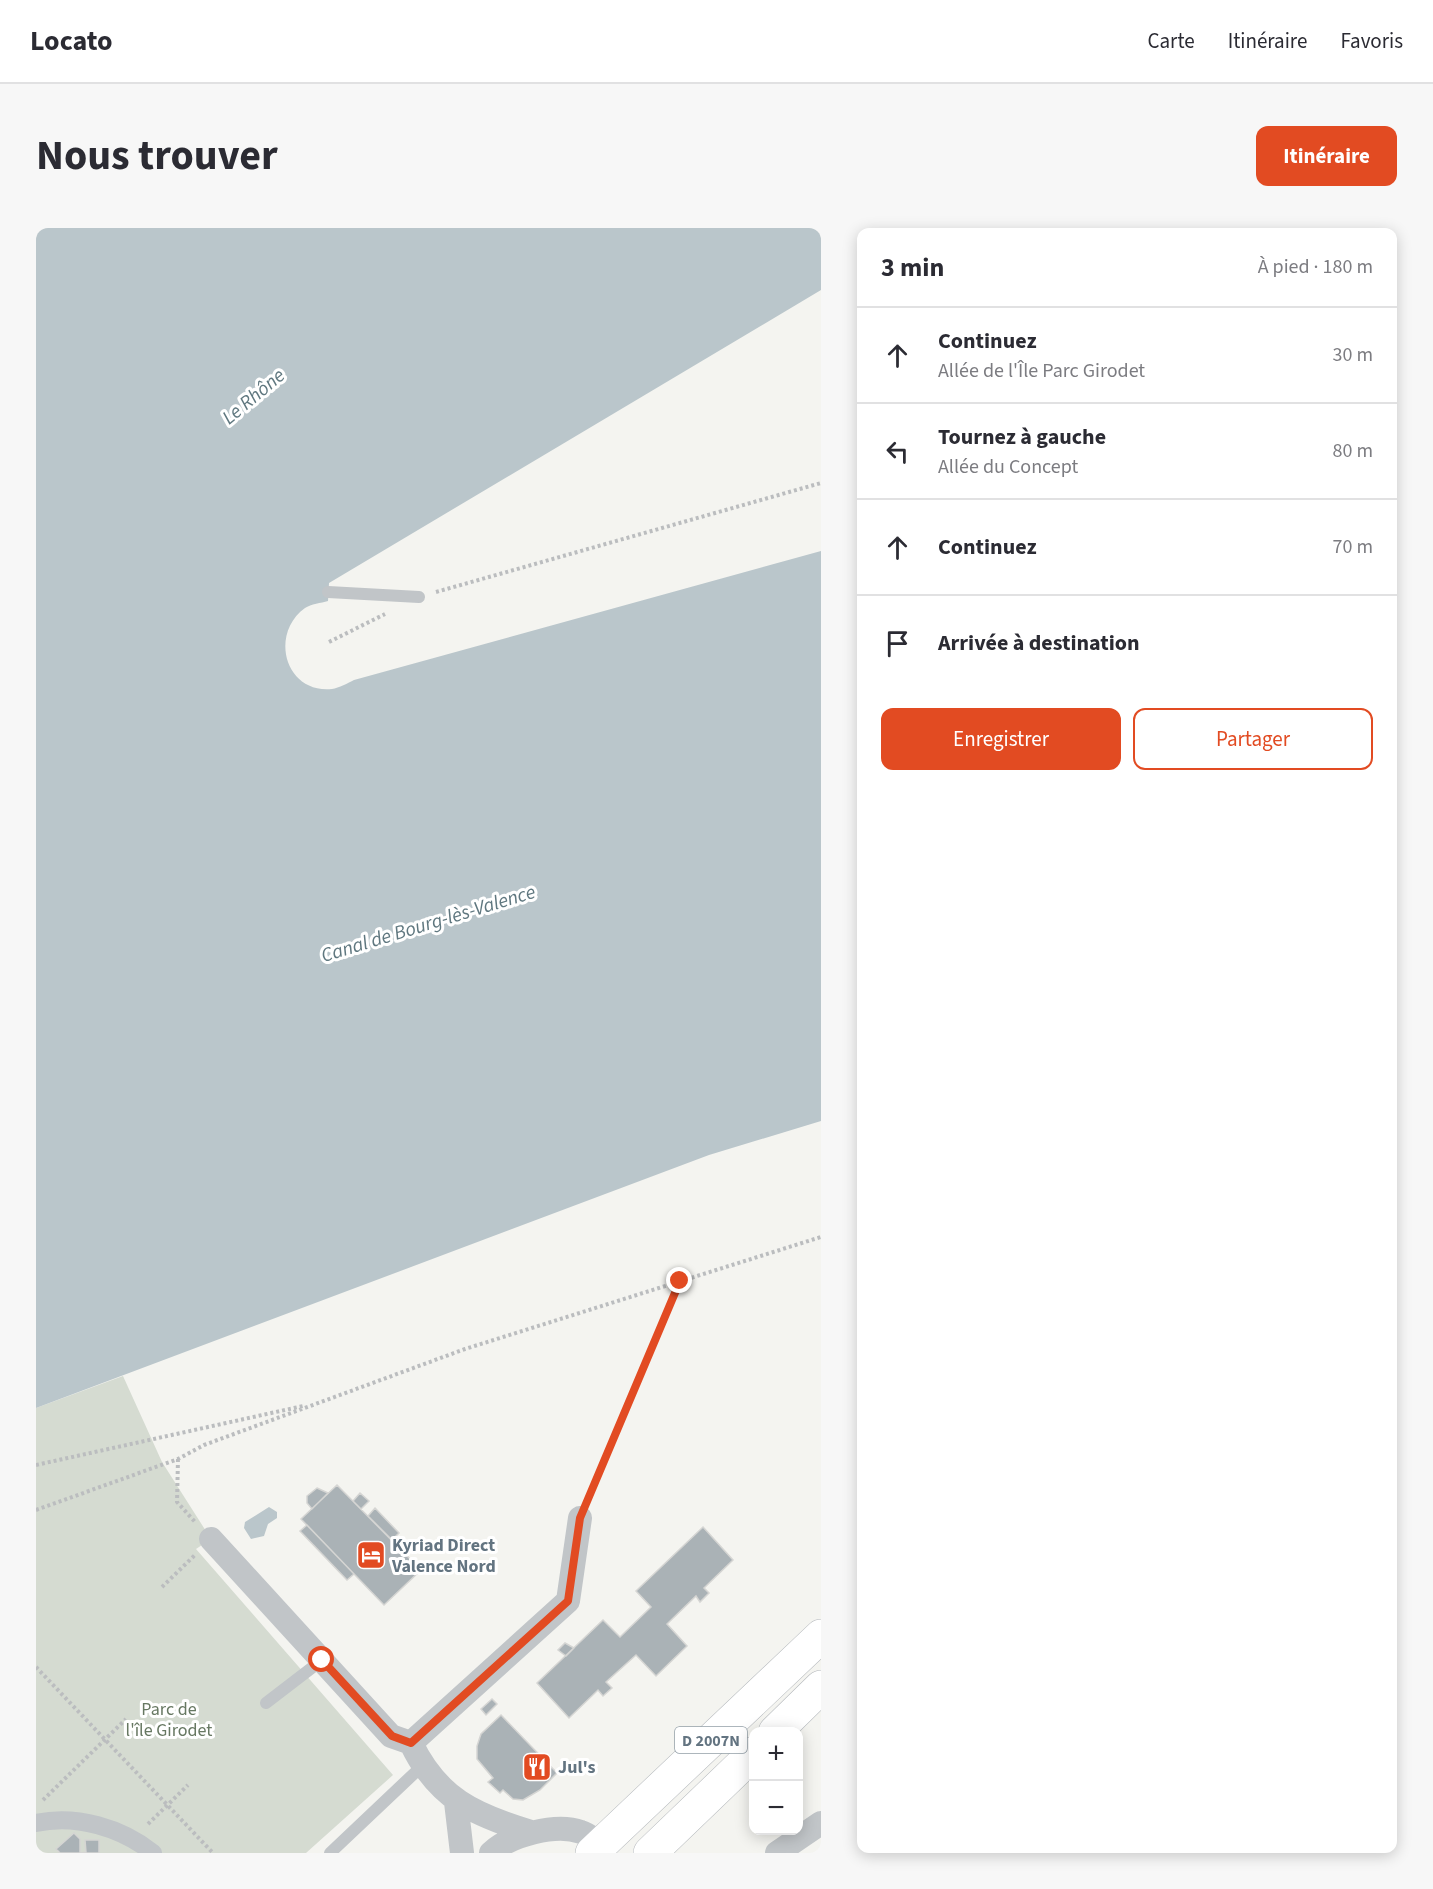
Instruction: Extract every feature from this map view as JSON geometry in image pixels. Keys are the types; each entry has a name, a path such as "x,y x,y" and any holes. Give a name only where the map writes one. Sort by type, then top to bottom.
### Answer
{"main road":[{"name":"D 2007N","path":"601,1850 821,1636"},
{"path":"779,1727 821,1687"},
{"name":"D 2007N","path":"650,1853 749,1757"}],"street":[{"path":"411,1743 568,1601 580,1518"},
{"path":"211,1539 392,1736 411,1743 422,1766 456,1802 497,1822 531,1832 572,1829 583,1832 601,1850"},
{"path":"456,1802 462,1853"},
{"path":"38,1823 89,1822 135,1839 153,1853"},
{"path":"777,1853 821,1823"},
{"path":"491,1853 531,1832"}],"lane":[{"path":"328,592 419,597"},
{"path":"266,1703 322,1660"},
{"path":"330,1853 422,1766"}],"path":[{"path":"330,642 419,597 821,483"},
{"path":"37,1509 178,1459 204,1445 465,1349 821,1237"},
{"path":"580,1518 680,1281"},
{"path":"36,1465 319,1403"},
{"path":"162,1587 211,1539 177,1502 178,1459"},
{"path":"36,1667 213,1853"},
{"path":"38,1823 40,1802 126,1719"},
{"path":"135,1839 166,1804 188,1785"}],"green space":[{"name":"Parc de l'île Girodet","path":"123,1376 162,1462 211,1539 196,1549 393,1775 306,1853 36,1853 36,1408"}],"water":[{"path":"41,228 821,228 821,290 329,583 328,601 305,608 294,619 287,632 285,646 287,660 293,672 303,682 316,688 332,689 354,680 821,551 821,1121 709,1155 36,1408 36,232"},
{"path":"269,1507 277,1512 277,1518 268,1524 264,1536 251,1539 244,1528 245,1522"}],"building":[{"name":"Kyriad Direct Valence Nord","path":"337,1485 421,1570 384,1605 301,1519"},
{"path":"317,1488 328,1493 312,1509 307,1503 307,1496"},
{"path":"360,1493 369,1501 361,1509 353,1501"},
{"path":"375,1508 399,1533 392,1540 368,1516"},
{"path":"307,1525 354,1574 347,1580 300,1531"},
{"path":"703,1527 733,1560 704,1588 709,1593 700,1602 696,1596 667,1624 687,1646 656,1676 636,1655 606,1682 612,1688 603,1696 598,1690 569,1718 537,1683 603,1620 620,1637 651,1607 636,1591"},
{"path":"565,1643 574,1648 566,1656 558,1650"},
{"path":"492,1699 497,1704 486,1715 481,1709"},
{"path":"501,1715 557,1773 540,1790 523,1800 513,1799 503,1790 500,1793 488,1782 493,1778 477,1759 477,1746 481,1734"},
{"path":"74,1833 80,1839 80,1853 60,1853 56,1849"},
{"path":"85,1840 99,1840 99,1853 80,1853 86,1852"}],"place":[{"name":"Kyriad Direct Valence Nord","path":"371,1555"},
{"name":"Jul's","path":"537,1767"}],"route":[{"path":"322,1660 392,1736 411,1743 568,1601 580,1518 680,1281"}],"water label":[{"name":"Le Rhône","path":"253,396"},
{"name":"Canal de Bourg-lès-Valence","path":"428,923"}]}
